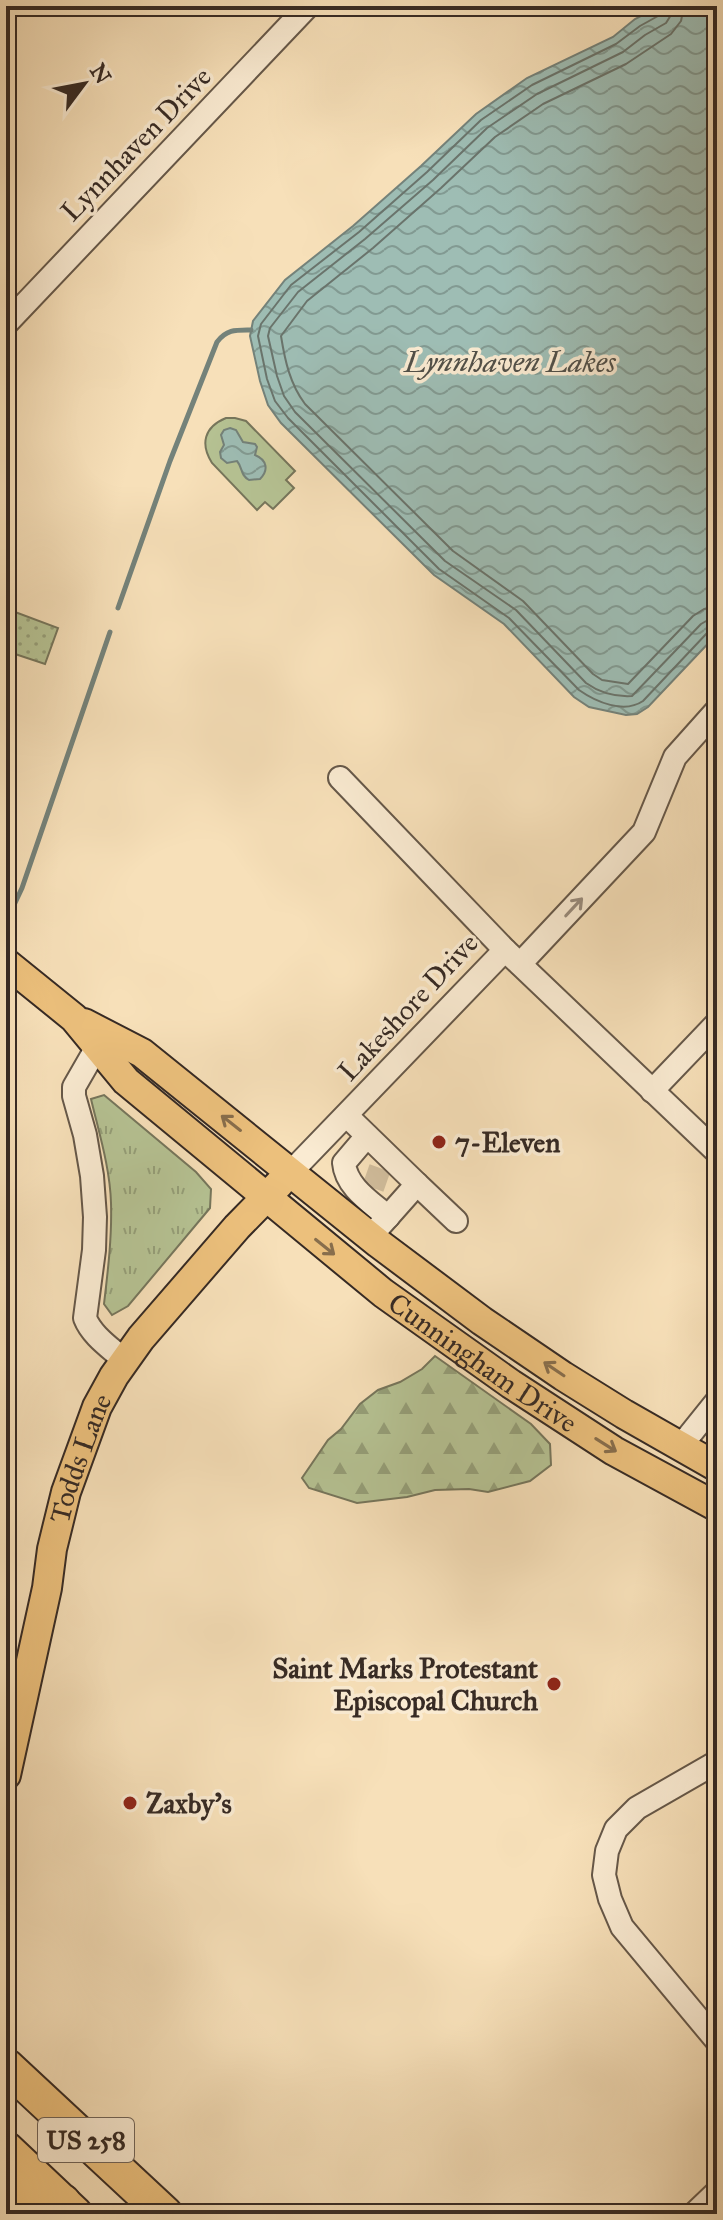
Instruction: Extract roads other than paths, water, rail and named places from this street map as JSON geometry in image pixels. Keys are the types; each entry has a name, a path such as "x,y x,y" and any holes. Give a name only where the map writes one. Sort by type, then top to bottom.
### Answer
{"highway":[{"name":"US 258","path":"6,2066 165,2214"},
{"name":"US 258","path":"6,2149 69,2208"},
{"path":"6,2196 24,2195 69,2208"}],"main road":[{"path":"6,963 74,1018 142,1053 291,1172"},
{"path":"74,1018 126,1081 265,1197"},
{"name":"Todds Lane","path":"6,1775 13,1715 47,1588 52,1549 66,1492 97,1407 125,1361 189,1282 291,1172"},
{"name":"Cunningham Drive","path":"291,1172 379,1227 451,1298 563,1376 717,1467"},
{"name":"Cunningham Drive","path":"265,1197 383,1293 511,1384 614,1451 717,1507"}],"street":[{"name":"Lynnhaven Drive","path":"6,324 308,6"},
{"path":"717,710 675,757 644,832 513,957 717,1152"},
{"name":"Lakeshore Drive","path":"291,1172 513,957 340,778"},
{"path":"652,1091 717,1023"},
{"path":"97,1047 74,1087 92,1176 95,1217 85,1318 96,1334 125,1361"},
{"path":"347,1116 367,1136 377,1177 379,1227"},
{"path":"367,1136 344,1163 345,1173 352,1184 377,1177 417,1184 456,1221"},
{"path":"379,1227 417,1184"},
{"path":"680,1447 717,1401"},
{"path":"717,1762 637,1808 616,1829 607,1851 604,1875 622,1927 717,2041"},
{"path":"694,2214 717,2192"}],"water":[{"name":"Lynnhaven Lakes","path":"660,6 717,6 717,634 648,707 637,714 626,715 589,707 574,697 504,624 434,575 281,423 268,405 250,336 253,321 285,280 353,226 476,114 527,78 613,37 635,19"},
{"path":"230,428 236,430 243,442 257,447 255,455 265,466 260,479 249,480 237,461 227,463 221,458 224,445 221,435"}],"waterway":[{"path":"118,608 170,461 217,342 228,332 251,330"},
{"path":"6,922 22,888 110,632"}],"tunnel":[{"path":"373,1188 380,1168"}],"place":[{"name":"7-Eleven","path":"439,1142"},
{"name":"Saint Marks Protestant Episcopal Church","path":"554,1684"},
{"name":"Zaxby's","path":"130,1803"}]}
